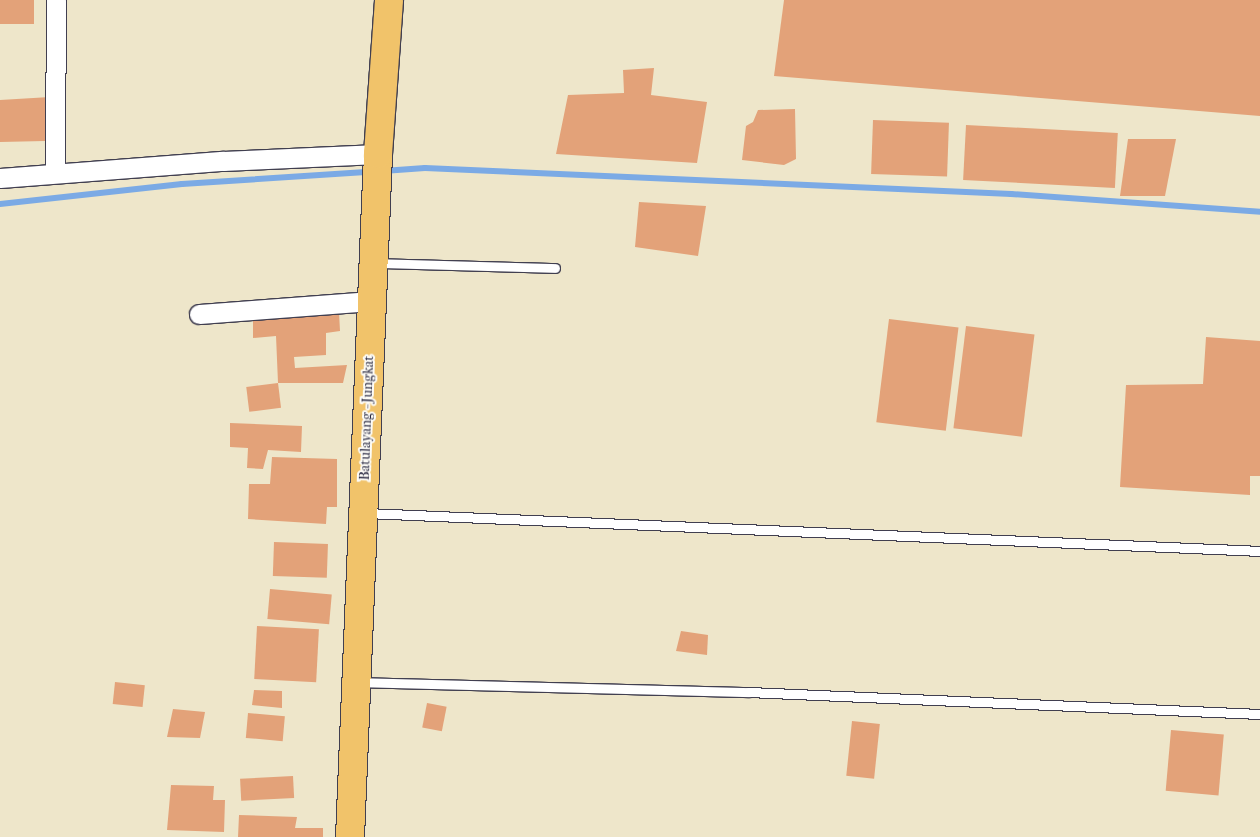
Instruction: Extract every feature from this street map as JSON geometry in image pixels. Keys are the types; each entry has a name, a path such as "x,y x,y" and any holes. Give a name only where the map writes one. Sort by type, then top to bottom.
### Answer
{"highway":[{"name":"Batulayang - Jungkat","path":"350,837 378,168 389,0"}],"street":[{"path":"55,172 56,0"},
{"path":"0,178 55,172 378,168"},
{"path":"199,314 372,301"}],"lane":[{"path":"374,263 555,268"},
{"path":"363,513 1260,552"},
{"path":"357,682 748,692 1260,714"}],"building":[{"path":"0,0 34,0 34,24 0,24"},
{"path":"784,0 1260,0 1260,116 774,76"},
{"path":"654,68 651,95 707,102 697,163 556,154 568,95 624,93 623,70"},
{"path":"50,97 45,141 0,142 0,100"},
{"path":"795,109 796,159 784,165 742,160 746,126 753,122 758,110"},
{"path":"873,120 949,123 947,177 871,174"},
{"path":"966,125 1118,133 1115,188 963,180"},
{"path":"1128,139 1176,139 1165,196 1120,196"},
{"path":"639,202 706,206 698,256 635,247"},
{"path":"339,312 340,331 326,333 326,355 294,357 295,368 347,365 343,383 278,383 276,336 253,338 253,319"},
{"path":"889,319 958,328 946,431 876,422"},
{"path":"966,326 1034,334 1022,437 953,428"},
{"path":"1206,337 1260,341 1260,476 1250,476 1250,495 1120,487 1126,385 1203,384"},
{"path":"278,383 281,408 249,412 246,387"},
{"path":"230,423 302,426 301,452 268,450 263,469 247,468 248,448 230,447"},
{"path":"272,457 337,459 337,507 327,507 326,524 248,519 249,484 270,484"},
{"path":"274,542 328,544 327,578 273,576"},
{"path":"270,589 332,594 329,624 267,619"},
{"path":"257,626 319,629 316,682 254,679"},
{"path":"681,631 708,635 707,655 676,651"},
{"path":"115,682 145,685 143,707 113,704"},
{"path":"254,690 282,691 282,708 252,705"},
{"path":"427,703 447,707 442,731 422,728"},
{"path":"173,709 205,712 200,738 167,737"},
{"path":"248,713 285,716 283,741 246,738"},
{"path":"852,721 880,724 874,779 846,776"},
{"path":"1171,730 1224,735 1218,795 1166,791"},
{"path":"293,776 294,798 241,801 240,779"},
{"path":"171,785 214,786 213,800 225,800 224,832 167,830"},
{"path":"239,815 297,817 295,828 323,828 323,837 238,837"}],"waterway":[{"path":"383,171 425,168 1011,194 1260,212"},
{"path":"0,204 182,184 370,172"}]}
